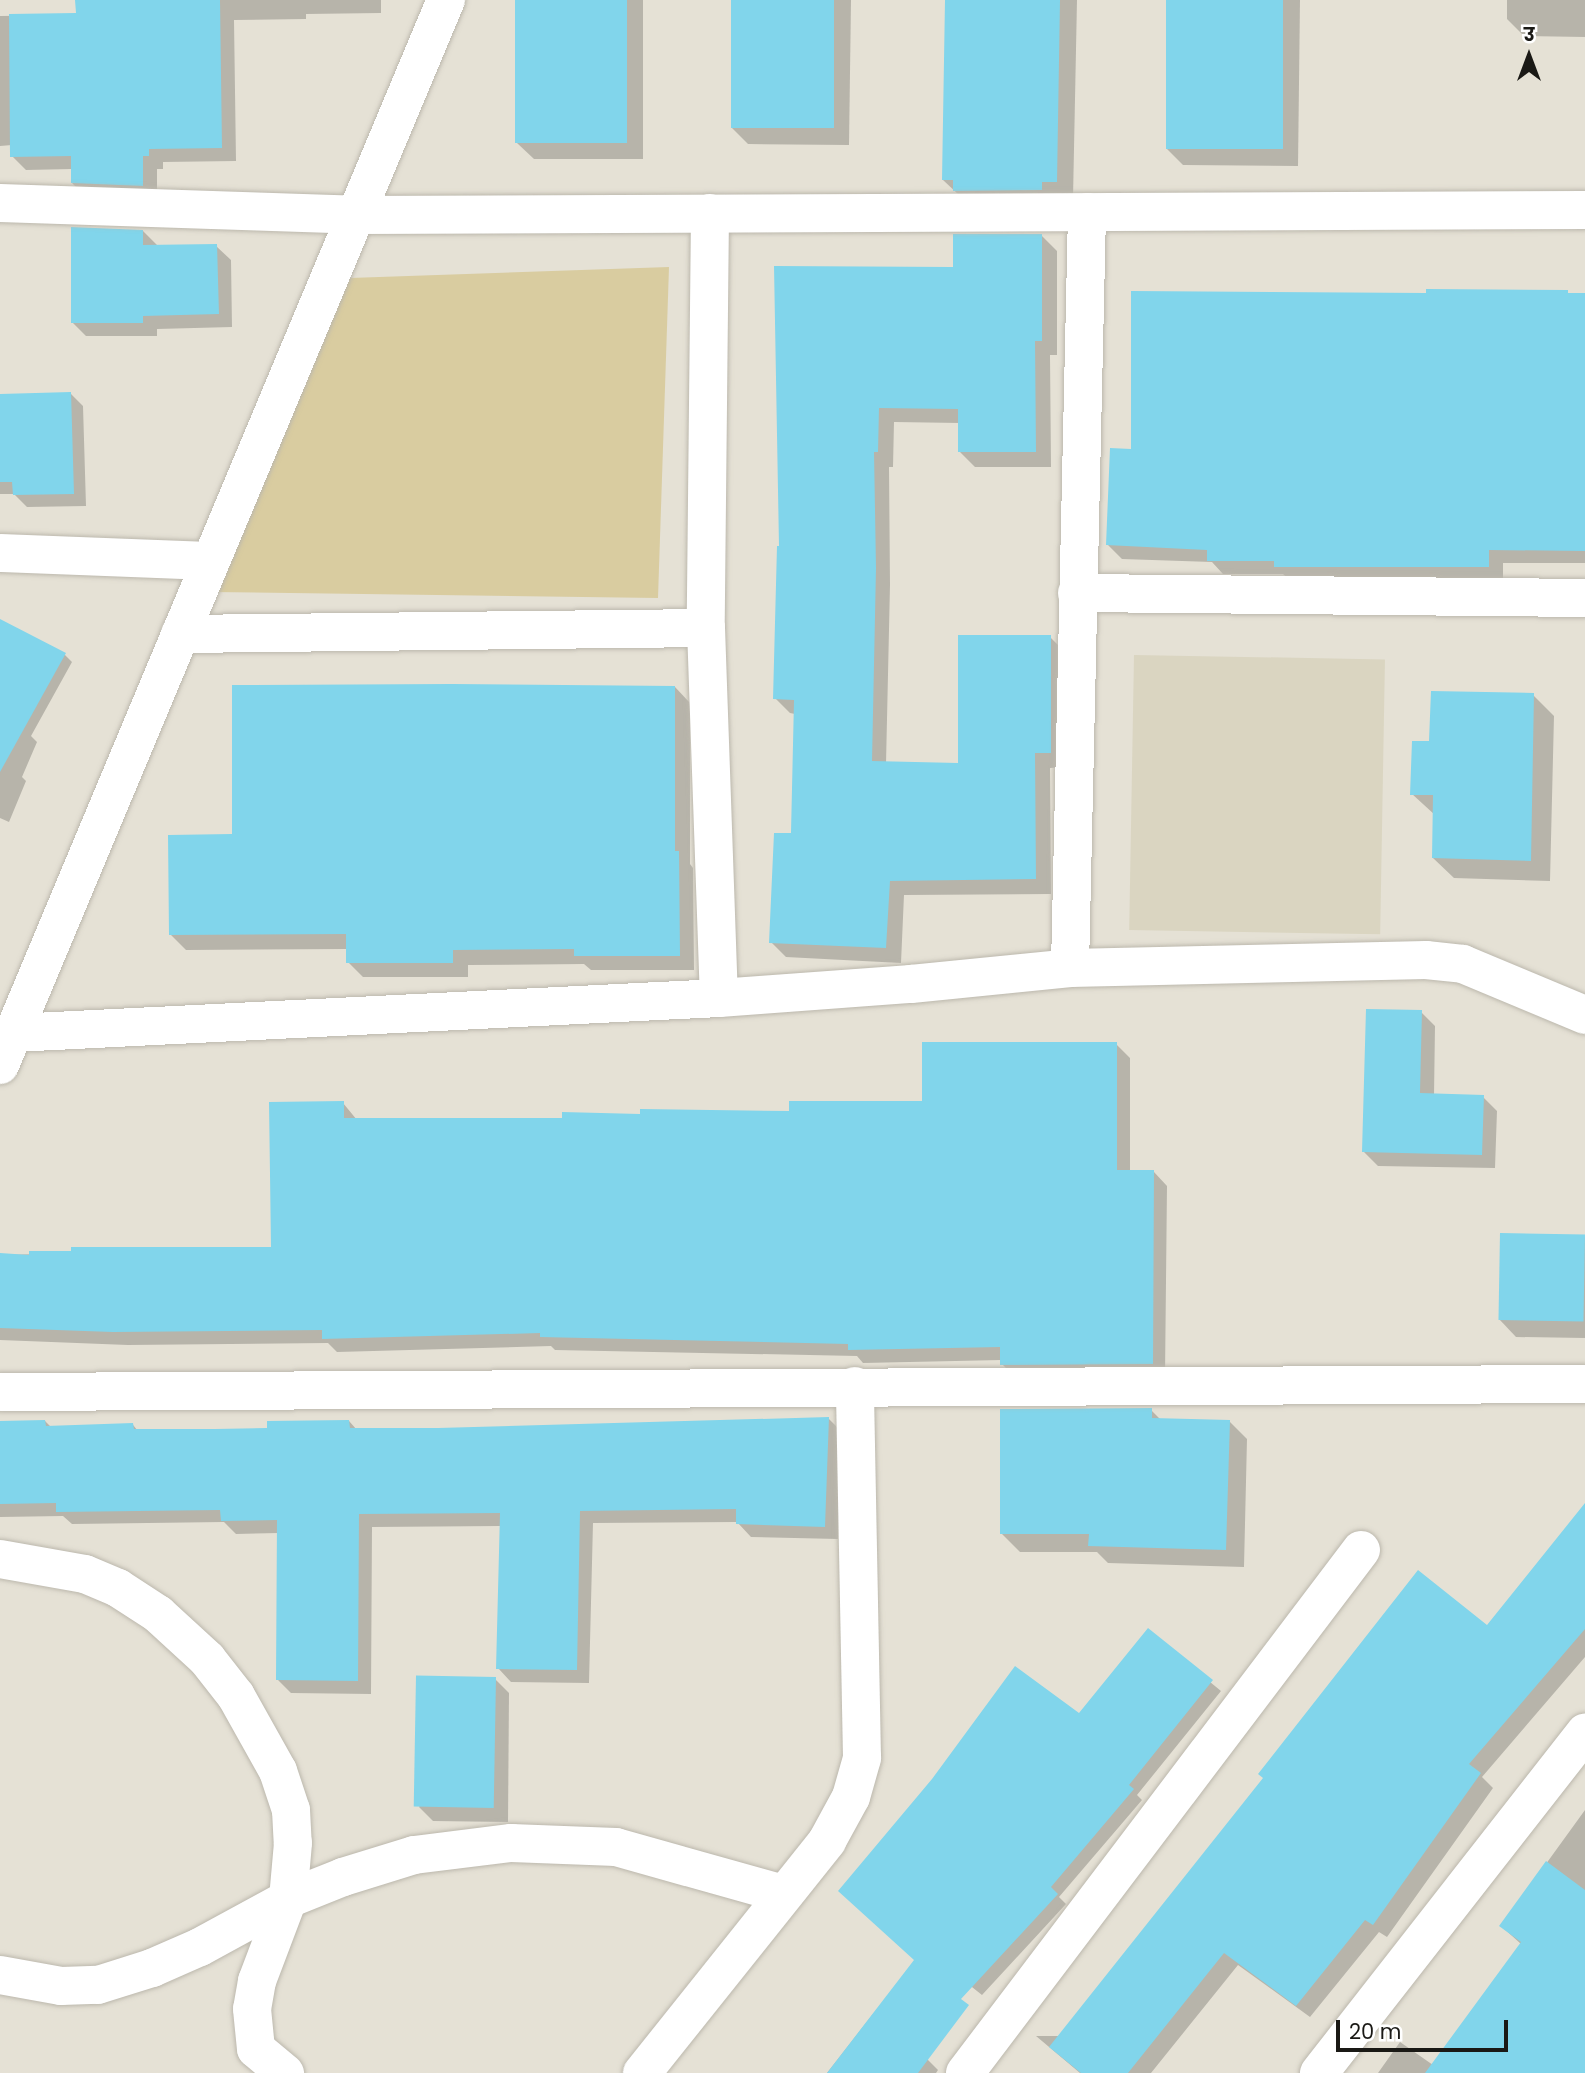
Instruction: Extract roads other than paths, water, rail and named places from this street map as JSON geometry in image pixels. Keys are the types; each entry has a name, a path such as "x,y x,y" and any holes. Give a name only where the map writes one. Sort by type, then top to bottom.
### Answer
{"street":[{"path":"446,0 7,1049 911,984 1070,968 1426,960 1463,964 1585,1015"},
{"path":"0,203 356,215 1585,210"},
{"path":"1070,968 1087,212"},
{"path":"710,214 706,628 719,998"},
{"path":"0,553 211,561"},
{"path":"1077,593 1585,598"},
{"path":"180,635 706,628"},
{"path":"0,1392 1585,1384"},
{"path":"642,2073 827,1841 851,1797 862,1758 855,1386"},
{"path":"965,2073 1361,1550"},
{"path":"0,1559 85,1574 118,1588 182,1633 207,1658 236,1696 278,1771 291,1810 293,1843 288,1899 257,1981 252,2009 256,2049 285,2073"},
{"path":"1319,2073 1585,1732"},
{"path":"0,1975 61,1986 98,1985 152,1968 200,1947 288,1899 343,1877 414,1855 511,1843 616,1847 783,1894"}]}
